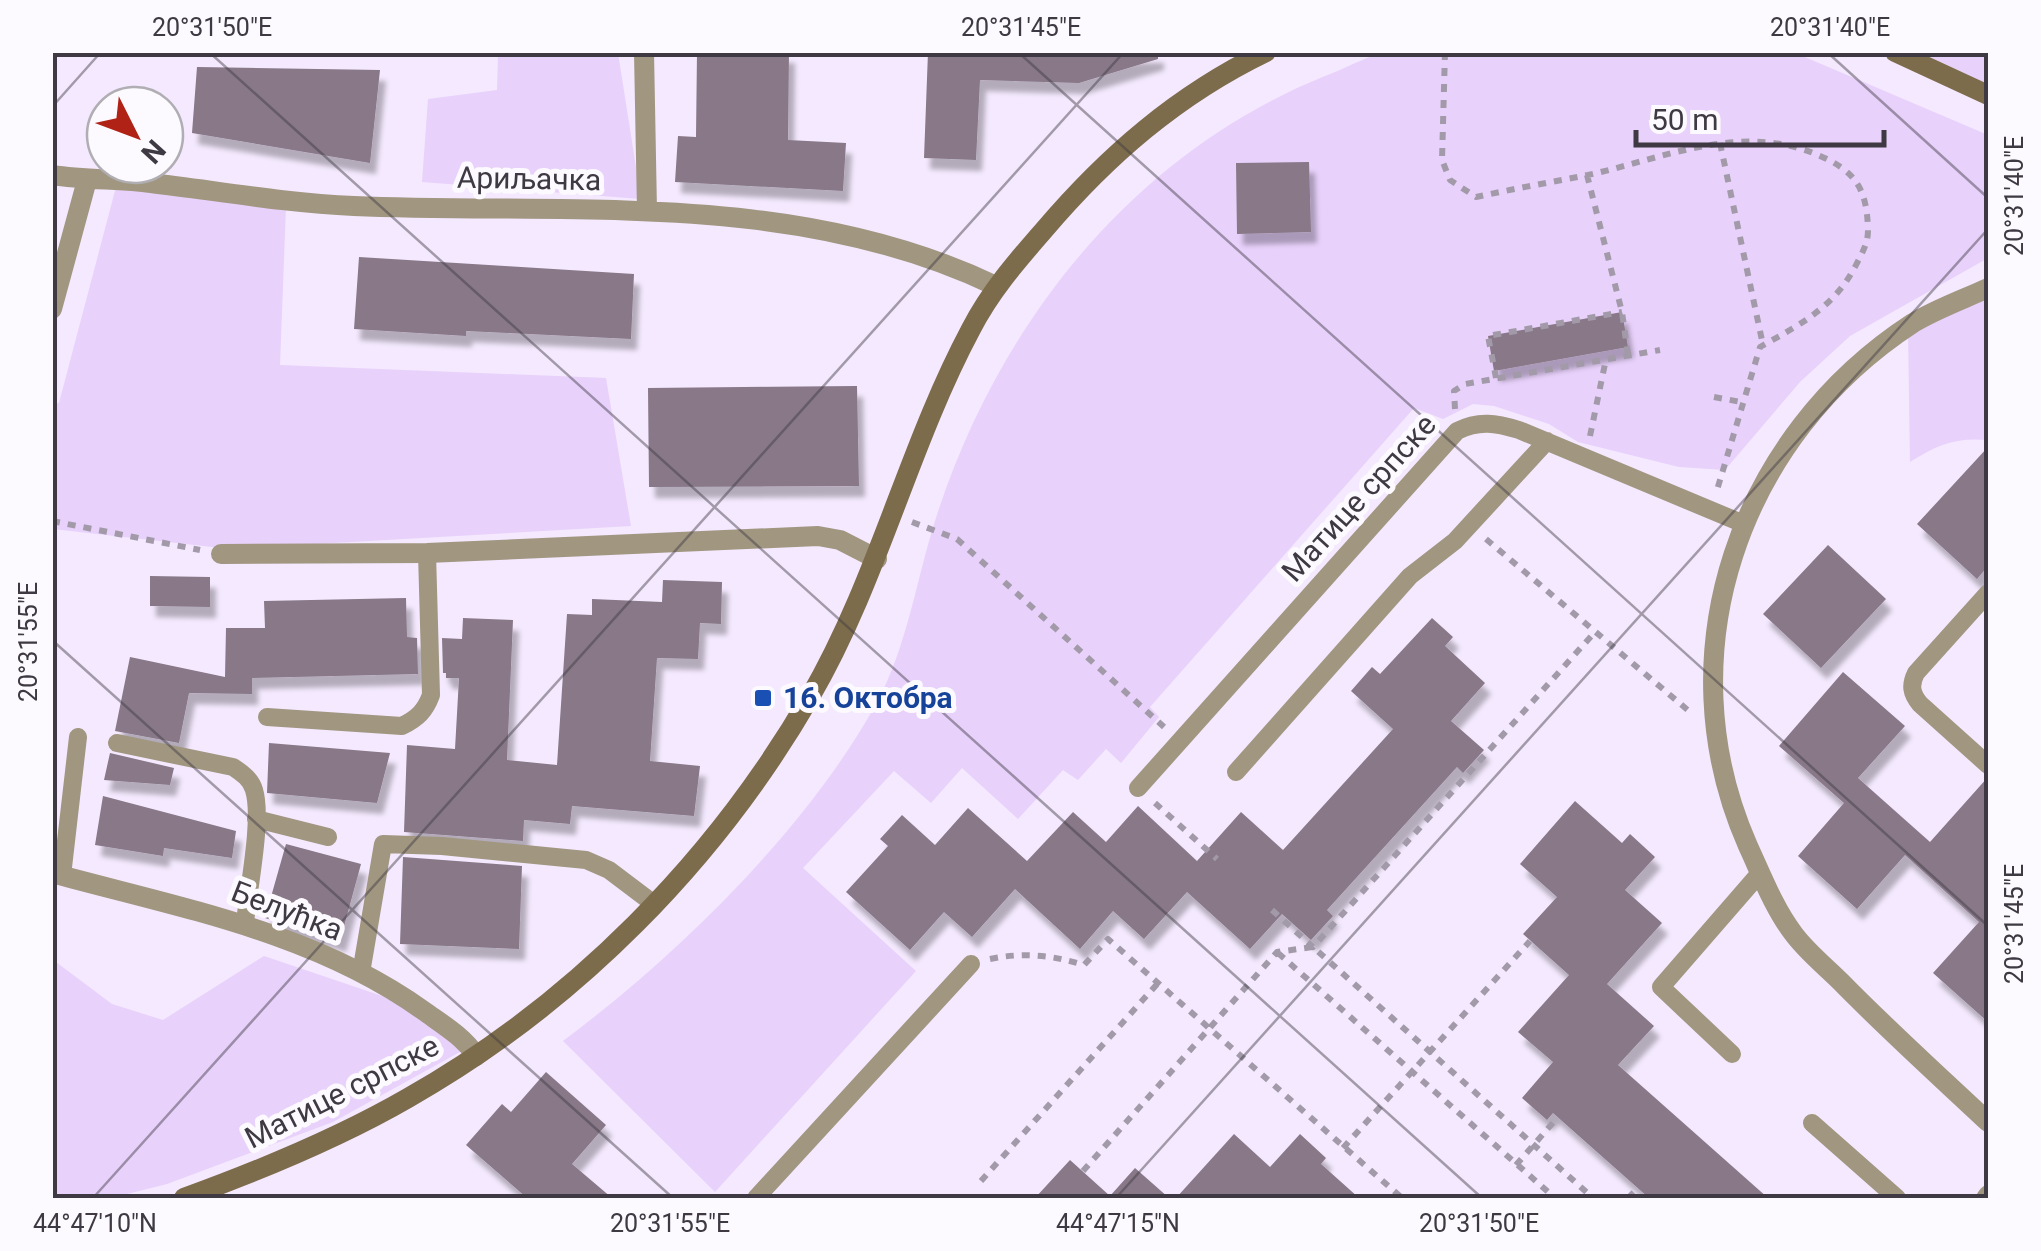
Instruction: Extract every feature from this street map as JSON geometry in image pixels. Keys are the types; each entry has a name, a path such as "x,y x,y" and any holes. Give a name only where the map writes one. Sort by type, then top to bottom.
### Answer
{"main road":[{"name":"Матице српске","path":"184,1198 339,1135 476,1056 549,1000 654,904 714,837 790,730 830,660 877,559 946,379 996,286 1078,190 1117,152 1190,93 1266,52"},
{"path":"1895,52 1988,95"},
{"path":"236,1198 248,1174"}],"street":[{"path":"644,52 647,211"},
{"name":"Ариљачка","path":"52,175 85,180"},
{"path":"52,309 86,185"},
{"name":"Ариљачка","path":"170,185 351,206 647,211 768,219 843,233 964,270 996,286"},
{"path":"1988,288 1916,321 1847,375 1801,426 1744,524 1726,574 1713,671 1716,733 1729,803 1792,933 1988,1122"},
{"path":"221,554 427,553 818,536 840,540 877,559"},
{"name":"Белућка","path":"57,875 245,923 362,973 435,1019 476,1056"}],"lane":[{"name":"Матице српске","path":"1138,788 1457,431 1472,423 1498,424 1548,441 1744,524"},
{"path":"1236,772 1410,576 1470,525 1548,441"},
{"path":"267,717 402,726 416,719 431,694 427,553"},
{"path":"1988,593 1916,672 1911,684 1920,704 1988,764"},
{"path":"57,875 78,736"},
{"path":"116,743 233,768 246,775 254,789 256,819 245,923"},
{"path":"256,819 328,837"},
{"path":"362,973 383,844 586,860 609,870 654,904"},
{"path":"1732,1054 1660,988 1760,873"},
{"path":"756,1198 971,964"},
{"path":"1812,1124 1897,1198"}],"path":[{"path":"1446,52 1442,160 1450,180 1476,197 1743,140 1800,147 1853,175 1867,204 1868,242 1848,280 1826,306 1798,328 1763,345 1755,356 1711,510"},
{"path":"1720,143 1763,345"},
{"path":"1588,175 1622,312 1628,355"},
{"path":"1496,378 1488,336 1622,312"},
{"path":"1464,428 1454,406 1454,391 1464,384 1660,350"},
{"path":"1586,456 1606,359"},
{"path":"1714,397 1742,402"},
{"path":"892,515 957,539 1180,742"},
{"path":"52,521 221,554"},
{"path":"1470,525 1594,634 1716,733"},
{"path":"1083,1171 1277,952 1313,946 1594,634"},
{"path":"1138,788 1216,859"},
{"path":"1272,910 1593,1198"},
{"path":"971,964 1013,954 1048,954 1084,965 1108,939 1402,1198"},
{"path":"1342,1148 1530,940"},
{"path":"1277,952 1410,1074 1555,1198"},
{"path":"981,1181 1158,983"},
{"path":"1516,1165 1558,1117"},
{"path":"1628,1198 1638,1188"}],"shaded area":[{"path":"1393,51 1793,52 1988,135 1988,258 1850,336 1800,382 1725,470 1679,467 1578,442 1549,424 1494,406 1473,404 1443,419 1414,408 1150,707 1159,717 1121,763 1106,749 1078,780 1063,770 1018,819 962,768 931,803 894,771 803,868 916,971 715,1192 563,1041 651,970 737,887 777,843 847,751 876,704 896,660 935,521 962,449 995,380 1035,315 1081,254 1133,199 1191,151 1255,109 1325,76"},
{"path":"618,53 641,199 422,182 428,99 497,90 498,56"},
{"path":"1921,53 1988,53 1988,84"},
{"path":"116,187 286,206 280,365 606,378 631,526 230,549 53,529 52,403 59,403"},
{"path":"1988,294 1988,440 1947,444 1910,462 1908,330"},
{"path":"264,956 391,999 469,1047 333,1122 167,1184 111,1198 53,1198 52,959 112,1004 163,1020"}],"building":[{"path":"697,52 789,52 788,140 846,143 843,191 675,182 678,136 696,137"},
{"path":"928,52 1158,52 1158,59 1079,83 980,80 976,160 924,158"},
{"path":"197,67 380,70 370,163 192,133"},
{"path":"1309,162 1311,232 1237,234 1236,163"},
{"path":"359,257 634,274 631,339 354,329"},
{"path":"1622,312 1628,347 1494,371 1488,336"},
{"path":"857,386 859,486 649,487 648,388"},
{"path":"1988,447 1988,566 1977,579 1917,524"},
{"path":"1828,545 1886,599 1821,668 1763,614"},
{"path":"150,576 210,577 210,607 150,606"},
{"path":"663,580 722,582 721,624 700,623 698,659 657,658 650,761 700,766 694,816 572,806 570,824 524,820 523,841 404,832 407,745 455,749 459,678 446,678 443,673 442,638 462,639 463,618 513,620 507,760 557,765 567,614 592,615 592,599 662,602"},
{"path":"406,598 407,637 417,638 418,674 252,678 252,694 189,693 179,743 115,731 130,657 225,677 226,628 265,628 264,601"},
{"path":"1432,618 1453,637 1445,646 1485,683 1451,721 1484,750 1463,773 1457,767 1327,910 1333,916 1311,940 1282,914 1250,949 1187,892 1144,939 1113,911 1080,949 1015,889 972,937 944,912 910,950 846,892 888,846 880,839 902,815 935,845 968,808 1027,861 1073,812 1106,842 1138,806 1197,861 1241,812 1283,850 1393,729 1351,691 1372,667 1380,674"},
{"path":"1843,672 1905,726 1858,778 1930,842 1988,777 1988,1022 1933,973 1979,922 1905,855 1857,909 1798,856 1844,803 1779,746"},
{"path":"269,743 390,753 377,803 267,793"},
{"path":"110,753 174,768 170,785 104,780"},
{"path":"103,796 236,831 232,858 164,848 163,856 95,845"},
{"path":"1575,801 1622,843 1630,834 1655,857 1625,890 1662,923 1607,984 1654,1026 1618,1065 1768,1198 1649,1198 1553,1113 1547,1120 1522,1098 1553,1062 1518,1032 1569,975 1523,934 1557,897 1520,864"},
{"path":"286,844 361,864 340,941 265,918"},
{"path":"403,857 522,866 519,949 400,944"},
{"path":"546,1072 606,1125 572,1164 612,1198 527,1198 466,1145 502,1104 511,1112"},
{"path":"1234,1134 1270,1167 1300,1134 1326,1158 1321,1164 1359,1198 1176,1198"},
{"path":"1070,1160 1110,1196 1135,1168 1169,1198 1035,1198"}],"place":[{"name":"16. Октобра","path":"763,698"}]}
